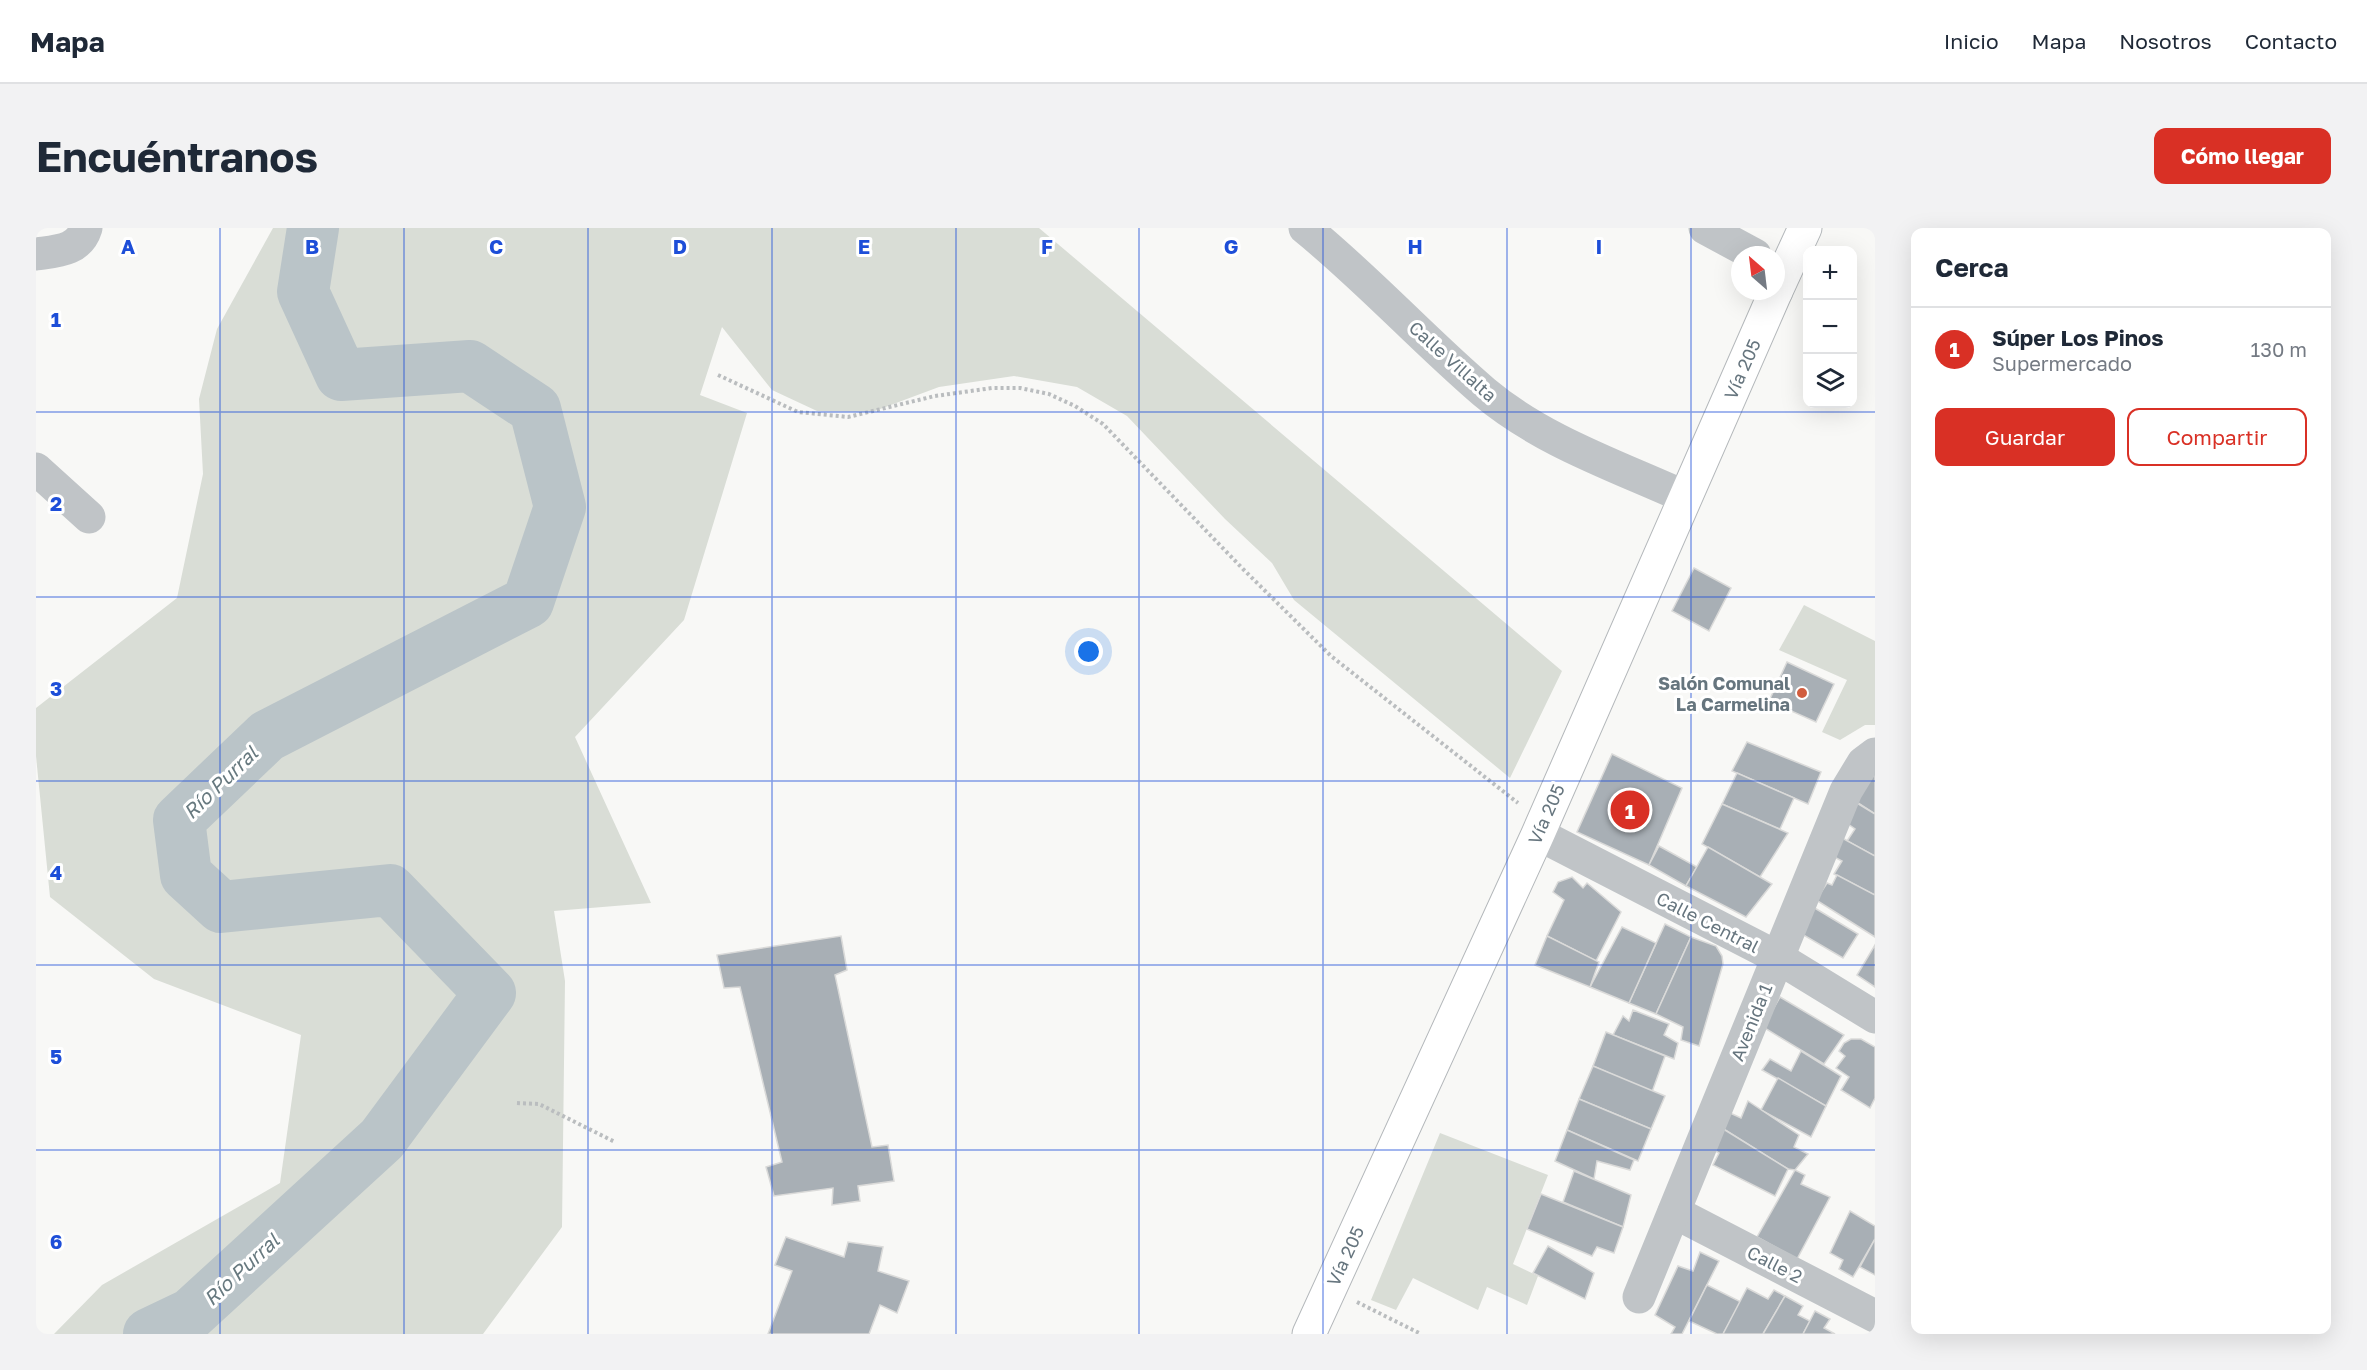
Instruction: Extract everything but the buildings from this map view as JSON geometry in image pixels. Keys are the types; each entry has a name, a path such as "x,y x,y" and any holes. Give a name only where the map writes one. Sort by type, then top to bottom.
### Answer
{"main road":[{"name":"Vía 205","path":"1785,266 1804,228"},
{"name":"Vía 205","path":"1309,1334 1541,826 1769,300"}],"street":[{"path":"36,254 68,250 83,237 86,228"},
{"name":"Calle Villalta","path":"1305,228 1342,258 1485,393 1547,435 1685,497"},
{"path":"1705,228 1738,246"},
{"path":"36,469 89,517"},
{"name":"Avenida 1","path":"1639,1297 1846,791 1863,763 1875,754"},
{"name":"Calle Central","path":"1541,826 1777,957 1875,1017"},
{"name":"Calle 2","path":"1674,1212 1875,1316"}],"path":[{"path":"718,375 798,412 848,417 935,396 992,388 1030,390 1049,394 1075,406 1103,424 1331,656 1515,802 1541,826"},
{"path":"517,1103 539,1104 615,1142"},
{"path":"1332,1285 1368,1309 1421,1334"}],"shaded area":[{"path":"273,228 1039,228 1562,671 1510,778 1294,600 1272,563 1225,519 1127,416 1077,387 1014,376 939,387 872,412 817,411 772,390 722,327 700,395 747,413 684,620 575,737 651,903 554,911 565,981 562,1227 483,1334 54,1334 102,1285 280,1183 301,1035 154,979 50,897 36,756 36,708 177,598 203,474 199,399 217,329"},
{"path":"1804,605 1875,641 1875,725 1865,725 1840,740 1822,732 1847,680 1779,650"},
{"path":"1440,1133 1548,1175 1513,1264 1538,1276 1527,1305 1487,1287 1478,1310 1413,1278 1396,1310 1371,1300"}],"waterway":[{"name":"Río Purral","path":"149,1334 191,1314 382,1139 490,993 390,890 221,907 186,875 179,820 267,736 528,602 560,507 535,409 470,366 341,375 303,292 313,228"}],"place":[{"name":"Salón Comunal La Carmelina","path":"1802,693"},
{"name":"Súper Los Pinos","path":"1630,810"}]}
